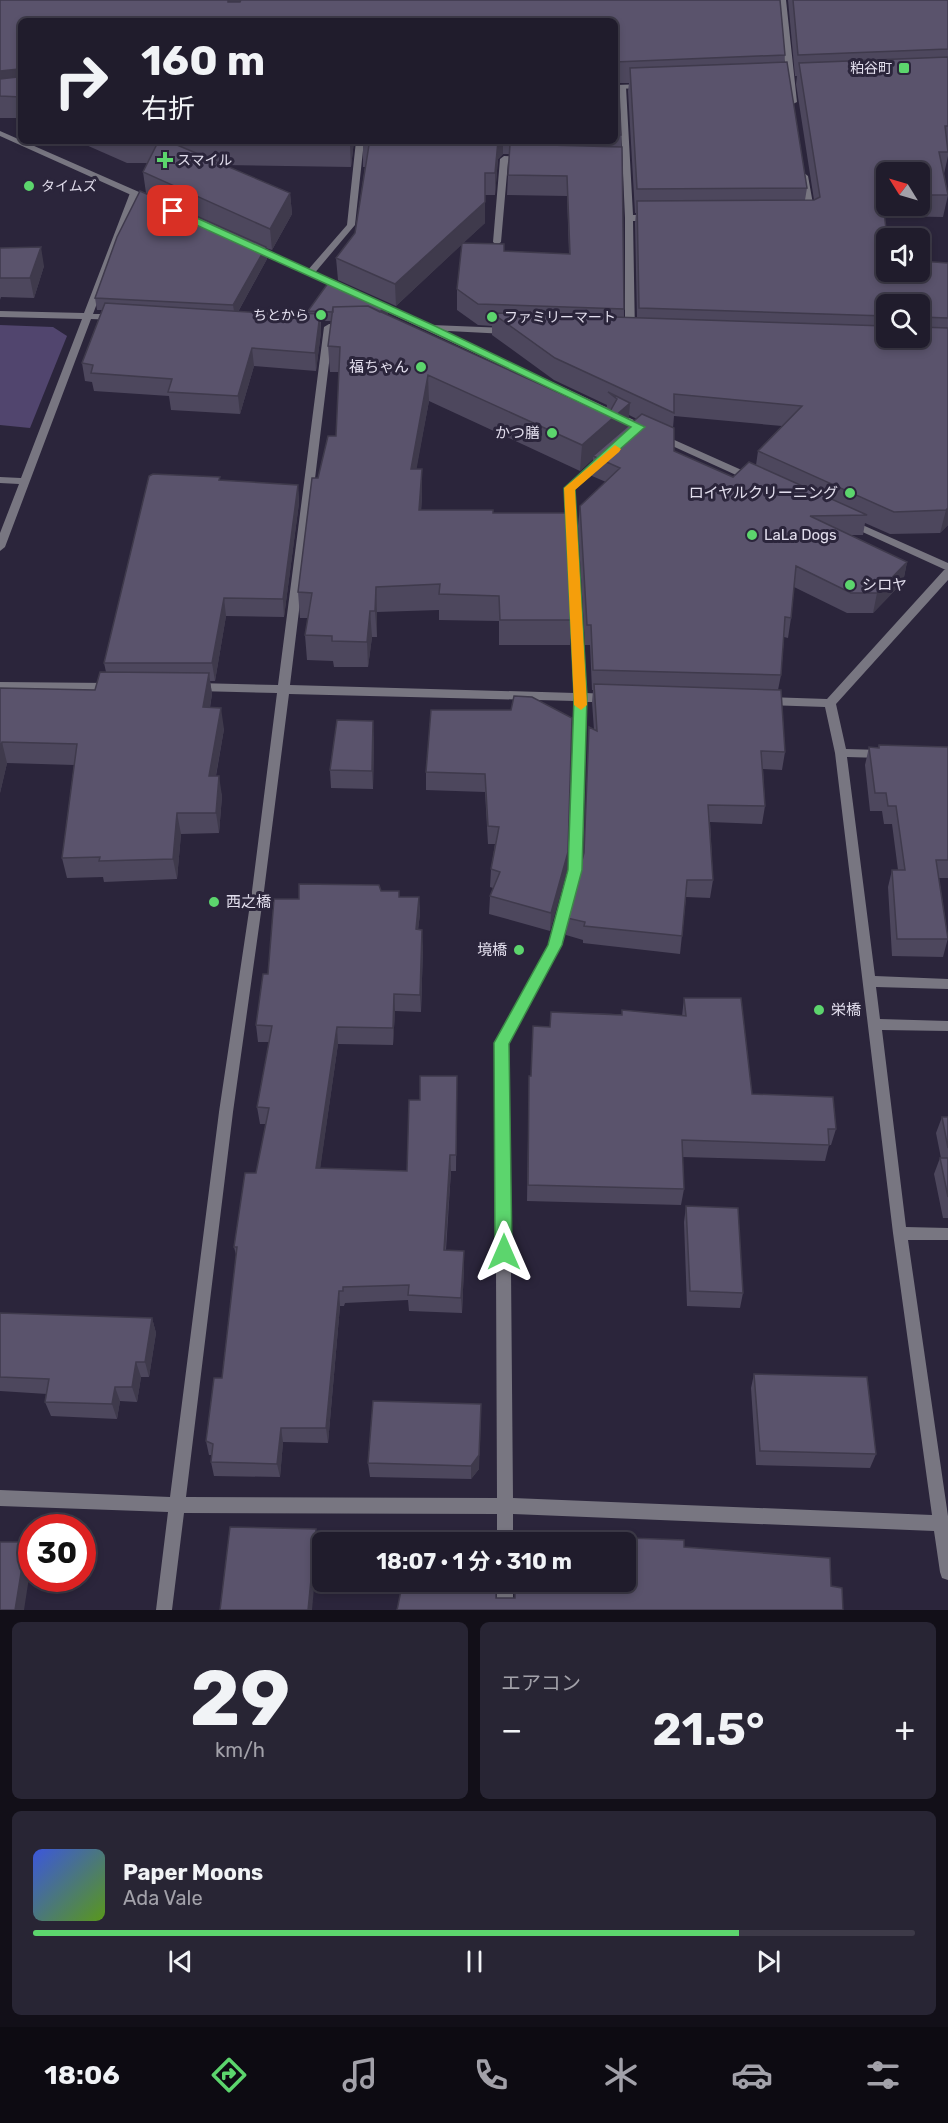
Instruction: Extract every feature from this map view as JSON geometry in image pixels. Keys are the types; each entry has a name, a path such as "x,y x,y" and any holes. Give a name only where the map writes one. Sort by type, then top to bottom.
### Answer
{"street":[{"path":"782,0 789,79 795,114"},
{"path":"777,80 801,79"},
{"path":"630,335 629,218 619,87 658,85"},
{"path":"2,137 18,144"},
{"path":"18,144 165,207"},
{"path":"310,273 351,225 360,144"},
{"path":"497,242 504,159 537,160"},
{"path":"615,162 626,162"},
{"path":"800,217 811,217 804,171"},
{"path":"0,547 134,193"},
{"path":"629,218 663,218"},
{"path":"238,240 351,292"},
{"path":"361,296 429,327 635,431 758,481"},
{"path":"0,314 122,317"},
{"path":"392,326 522,331"},
{"path":"164,1610 226,1112 284,688 323,327 362,327"},
{"path":"618,335 641,335"},
{"path":"506,1532 502,1043 555,945 575,870 581,697 569,488 613,451"},
{"path":"0,480 25,481"},
{"path":"834,516 948,567"},
{"path":"759,701 830,703 948,573"},
{"path":"0,686 118,687"},
{"path":"190,687 616,698"},
{"path":"830,703 841,753 900,1233 945,1524 948,1572"},
{"path":"841,753 888,754"},
{"path":"869,981 948,984"},
{"path":"874,1024 948,1026"},
{"path":"900,1233 948,1234"},
{"path":"0,1498 178,1504 506,1506 945,1524"},
{"path":"505,1592 505,1610"}],"shaded area":[{"path":"0,325 53,327 67,336 30,428 0,425"}],"building":[{"path":"0,0 228,0 228,2 240,2 241,0 780,0 785,55 618,62 618,18 18,18 18,69 0,71"},
{"path":"793,0 948,0 948,49 798,55"},
{"path":"948,57 948,126 945,126 948,152 939,152 948,195 930,195 930,162 876,162 876,216 884,216 886,228 876,228 876,282 930,282 930,262 948,263 948,318 930,317 930,294 876,294 876,316 639,308 637,201 814,200 820,197 799,63"},
{"path":"787,62 807,188 637,189 630,68"},
{"path":"18,69 18,97 0,96 0,79 17,77"},
{"path":"618,70 621,135 618,135"},
{"path":"157,144 175,144 290,193 270,229 143,172"},
{"path":"290,144 350,144 350,145"},
{"path":"498,144 495,173 485,173 485,202 395,284 336,258 355,233 369,145 362,145"},
{"path":"510,144 622,147 624,309 478,304 457,289 462,243 504,244 504,251 570,254 567,176 508,175"},
{"path":"140,191 266,247 233,305 95,298 117,237"},
{"path":"41,247 30,278 0,278 0,248"},
{"path":"331,279 387,305 380,312 368,306 333,307 333,312 308,311"},
{"path":"105,303 298,315 299,313 320,314 315,353 252,348 238,396 168,392 172,379 91,373 93,365 82,363"},
{"path":"368,306 608,415 617,399 608,392 630,403 582,445 428,375 411,469 422,469 419,510 566,513 572,620 500,620 499,596 439,594 440,584 376,587 375,611 370,611 367,642 332,641 332,636 305,635 312,593 298,592 312,478 318,478 328,436 336,436 340,347 328,346 333,307"},
{"path":"492,313 876,326 876,348 930,348 930,327 948,328 948,508 946,510 894,512 758,451 802,406 674,394 674,413 555,358"},
{"path":"642,414 674,428 674,451 733,477 749,462 867,515 810,516 907,562 877,593 851,593 796,566 791,618 785,617 781,675 593,670 591,625 587,625 580,506 620,468 593,456"},
{"path":"153,474 220,477 219,480 298,485 283,599 224,598 212,663 104,663 149,476"},
{"path":"100,672 209,673 203,707 221,708 209,776 219,776 216,813 177,813 173,859 99,861 100,857 62,858 77,744 2,742 0,749 0,688 95,690"},
{"path":"594,684 781,690 785,752 761,751 765,806 708,805 713,880 687,880 682,936 584,926 585,922 567,918 584,853 589,727 597,731"},
{"path":"514,696 532,697 572,718 568,852 551,913 490,896 500,872 491,869 499,827 488,826 485,774 426,772 431,710 511,710"},
{"path":"337,720 373,721 372,771 330,770"},
{"path":"879,745 948,747 948,860 936,860 948,939 897,939 892,870 905,870 896,806 888,806 886,793 875,793 869,747 879,748"},
{"path":"299,884 379,885 381,891 399,891 399,897 419,897 416,929 422,930 420,995 394,994 393,1028 337,1027 316,1168 407,1171 409,1100 420,1100 420,1076 457,1076 456,1155 450,1155 444,1250 464,1251 461,1298 408,1295 409,1285 343,1287 343,1291 339,1291 326,1428 281,1428 277,1464 211,1462 213,1444 206,1441 214,1378 222,1378 237,1247 234,1247 245,1173 256,1173 269,1108 257,1107 272,1026 256,1025 263,974 268,974 274,899 299,899"},
{"path":"684,998 741,998 752,1094 833,1097 836,1129 828,1129 829,1145 682,1140 684,1189 528,1185 529,1076 531,1076 533,1026 550,1027 551,1012 622,1015 622,1010 686,1016"},
{"path":"942,1117 948,1117 948,1148"},
{"path":"940,1158 948,1158 948,1197"},
{"path":"686,1206 738,1208 743,1293 690,1291"},
{"path":"0,1313 152,1318 145,1362 136,1362 132,1387 115,1387 112,1404 45,1402 49,1379 0,1377"},
{"path":"754,1374 867,1377 876,1454 760,1451"},
{"path":"373,1401 481,1404 479,1455 471,1466 368,1463"},
{"path":"230,1527 316,1529 316,1532 312,1532 312,1570 308,1610 220,1610"},
{"path":"636,1538 684,1540 684,1547 830,1558 831,1586 842,1588 843,1610 397,1610 401,1592 496,1592 496,1598 515,1598 515,1592 636,1592"},
{"path":"0,1542 18,1542 18,1591 15,1610 0,1610"}],"slow traffic":[{"path":"581,705 569,488 615,449"}],"place":[{"name":"粕谷町","path":"904,68"},
{"name":"スマイル","path":"165,160"},
{"name":"タイムズ","path":"29,186"},
{"name":"ちとから","path":"321,315"},
{"name":"ファミリーマート","path":"492,317"},
{"name":"福ちゃん","path":"421,367"},
{"name":"かつ膳","path":"552,433"},
{"name":"ロイヤルクリーニング","path":"850,493"},
{"name":"LaLa Dogs","path":"752,535"},
{"name":"シロヤ","path":"850,585"},
{"name":"西之橋","path":"214,902"},
{"name":"境橋","path":"519,950"},
{"name":"栄橋","path":"819,1010"}],"route":[{"path":"173,211 432,328 639,427 569,488 581,697 575,870 555,945 502,1043 504,1252"}]}
